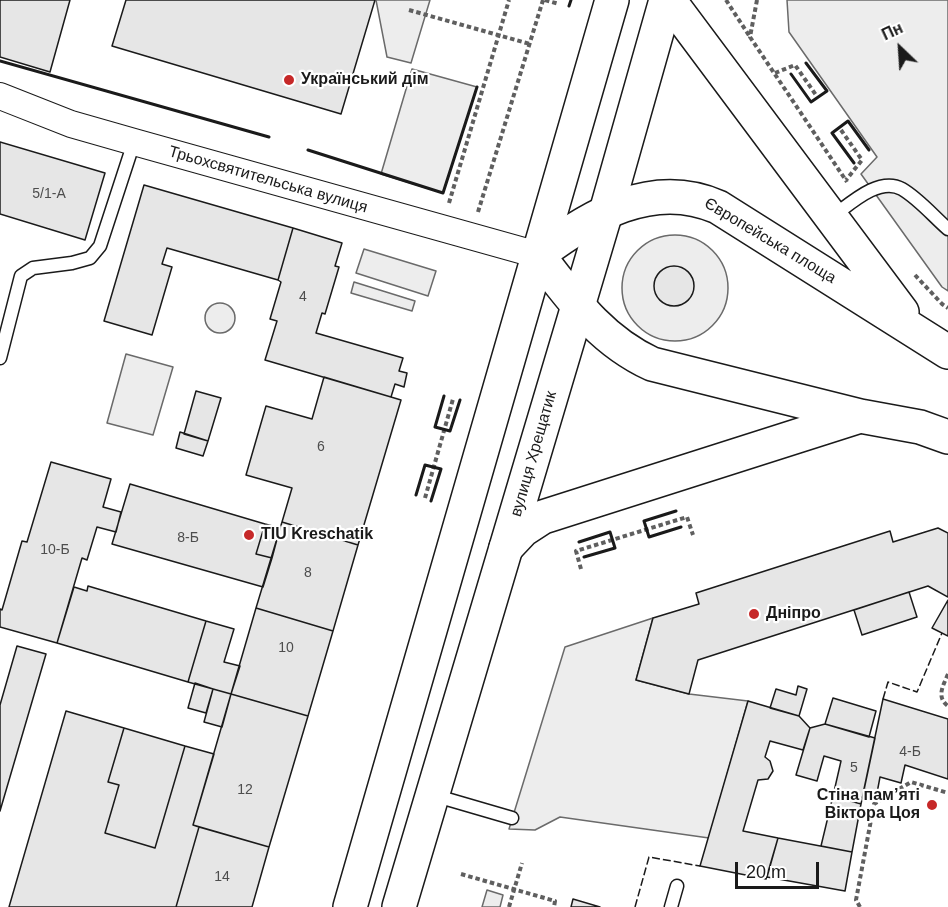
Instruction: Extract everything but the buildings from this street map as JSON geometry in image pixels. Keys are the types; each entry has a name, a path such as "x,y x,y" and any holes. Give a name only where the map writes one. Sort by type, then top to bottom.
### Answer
{"main road":[{"path":"350,907 612,0"},
{"path":"668,0 916,330 948,352"},
{"name":"вулиця Хрещатик","path":"399,907 668,0"},
{"name":"Європейська площа","path":"538,255 570,231 606,212 643,199 683,196 718,207 916,330"},
{"path":"538,255 578,306 602,331 629,353 652,364 860,416 920,427 948,437"},
{"path":"506,548 523,531 543,517 860,416"}],"street":[{"name":"Трьохсвятительська вулиця","path":"0,96 71,124 538,255"}],"lane":[{"path":"0,358 21,276 33,268 72,263 90,258 100,246 134,142"},
{"path":"831,218 872,190 887,186 901,188 948,229"},
{"path":"433,795 512,818"},
{"path":"671,907 677,886"}],"path":[{"path":"449,203 508,0"},
{"path":"478,212 544,0 560,4"},
{"path":"726,0 774,73 795,65 816,95"},
{"path":"750,37 757,0"},
{"path":"409,10 530,44"},
{"path":"841,130 862,160 846,180"},
{"path":"425,498 453,399"},
{"path":"581,569 576,551 630,534 687,517 693,535"},
{"path":"948,674 940,694 948,706"},
{"path":"861,907 856,900 874,804 911,782 948,793"},
{"path":"509,907 522,863"},
{"path":"461,874 555,901 554,907"}],"shaded area":[{"path":"376,0 430,0 411,63 387,57"},
{"path":"787,0 948,0 948,291 942,287 861,174 877,157 789,32"},
{"path":"412,69 477,87 443,193 381,174"},
{"path":"675,235 695,239 713,250 724,268 728,288 724,308 713,326 695,337 675,341 655,337 637,326 626,308 622,288 626,268 637,250 655,239"},
{"path":"364,249 436,271 428,296 356,273"},
{"path":"354,282 415,301 412,311 351,293"},
{"path":"220,303 231,307 235,318 231,329 220,333 209,329 205,318 209,307"},
{"path":"126,354 173,367 153,435 107,423"},
{"path":"653,618 636,680 689,694 748,701 709,838 560,817 535,830 509,829 565,647"},
{"path":"487,890 503,895 500,907 482,907"}],"fence":[{"path":"883,699 888,682 917,692 942,633"},
{"path":"635,907 649,857 700,866"}],"wall":[{"path":"569,6 571,0"},
{"path":"0,61 269,137"},
{"path":"791,74 811,102 827,91 806,63"},
{"path":"308,150 443,193 477,87"},
{"path":"854,163 832,133 848,121 869,150"},
{"path":"444,396 435,427 450,431 460,400"},
{"path":"416,495 425,465 441,469 431,501"},
{"path":"676,511 644,521 649,537 681,527"},
{"path":"579,542 610,532 615,548 584,557"}],"place":[{"name":"Український дім","path":"289,80"},
{"name":"TIU Kreschatik","path":"249,535"},
{"name":"Дніпро","path":"754,614"},
{"name":"Стіна пам’яті Віктора Цоя","path":"932,805"}]}
